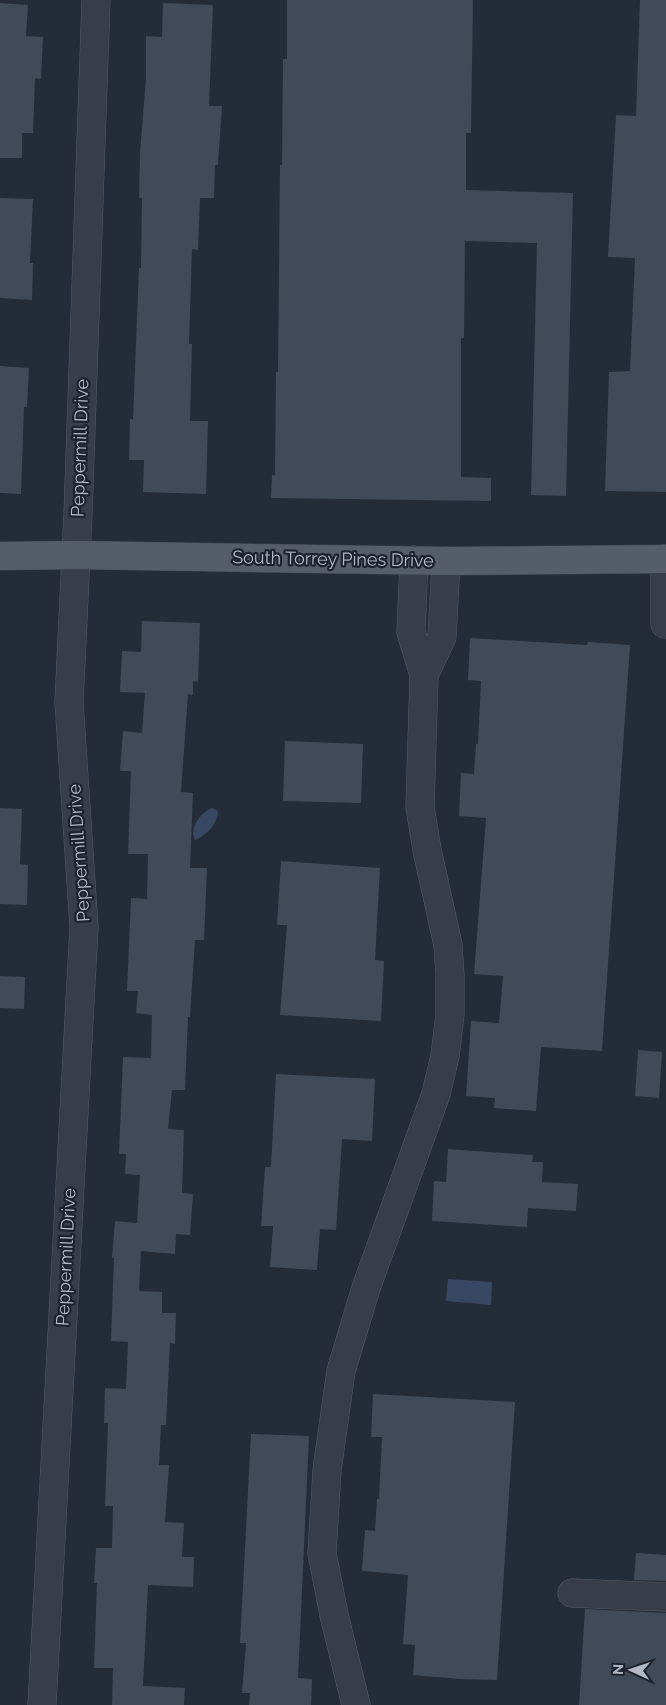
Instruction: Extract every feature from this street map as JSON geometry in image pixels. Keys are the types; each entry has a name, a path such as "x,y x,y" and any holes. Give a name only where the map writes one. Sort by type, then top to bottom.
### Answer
{"main road":[{"name":"South Torrey Pines Drive","path":"0,556 76,555 446,561 666,559"}],"street":[{"name":"Peppermill Drive","path":"42,1705 84,927 69,702 96,0"},
{"path":"665,624 666,559"},
{"path":"356,1705 334,1615 322,1553 327,1470 341,1371 366,1288 436,1094 445,1056 450,1014 448,945 427,850 420,807 424,675 411,632 414,560"},
{"path":"424,675 442,637 446,561"},
{"path":"572,1593 666,1597"}],"water":[{"path":"212,808 218,811 216,820 203,836 195,840 193,836 194,826 204,813"},
{"path":"448,1279 492,1282 491,1305 446,1301"}],"building":[{"path":"287,0 473,0 471,133 466,133 466,190 573,193 566,496 531,495 537,243 465,241 464,338 461,338 461,477 491,478 491,501 271,498 272,475 275,475 280,165 282,165 283,59 287,59"},
{"path":"640,0 666,0 666,492 605,491 609,372 630,371 635,258 608,257 616,115 636,116"},
{"path":"0,3 28,5 26,36 43,37 41,79 35,78 33,133 22,133 22,158 0,158"},
{"path":"163,3 213,5 209,106 222,106 218,165 215,165 214,198 200,198 198,250 192,249 189,344 192,344 190,421 208,421 206,494 143,492 144,460 129,460 130,419 133,419 139,268 141,268 142,198 139,198 140,153 146,78 146,36 162,37"},
{"path":"0,198 33,199 30,263 33,263 32,300 0,298"},
{"path":"0,366 29,368 27,407 24,407 21,494 0,493"},
{"path":"142,621 200,623 198,682 193,681 193,695 188,694 181,792 193,793 190,868 207,868 204,940 195,940 190,1017 188,1017 185,1090 172,1090 168,1129 184,1130 182,1193 193,1194 190,1235 176,1234 175,1254 141,1251 139,1291 162,1292 162,1313 176,1313 175,1344 170,1343 166,1425 161,1425 159,1465 169,1465 165,1522 184,1523 182,1557 194,1557 193,1587 148,1585 143,1686 185,1688 184,1705 112,1705 113,1668 94,1668 97,1583 94,1583 96,1548 112,1548 113,1506 105,1506 108,1423 104,1423 105,1388 126,1389 128,1342 111,1341 114,1258 112,1258 115,1221 137,1223 140,1175 125,1174 126,1154 119,1154 123,1057 151,1058 152,1015 136,1013 138,991 127,991 131,898 147,899 148,854 128,854 131,771 120,771 123,731 142,733 145,693 120,692 122,651 141,652"},
{"path":"470,638 587,645 588,642 630,645 602,1051 541,1047 536,1111 494,1108 495,1098 466,1096 471,1021 499,1023 503,976 474,974 486,818 459,816 461,773 474,774 476,744 478,744 481,681 468,680"},
{"path":"285,741 363,744 361,803 283,801"},
{"path":"0,808 22,809 20,864 28,865 27,905 0,904"},
{"path":"281,861 380,868 375,960 384,961 381,1021 280,1015 287,925 277,925"},
{"path":"0,976 25,977 24,1009 0,1008"},
{"path":"638,1050 662,1052 659,1098 635,1096"},
{"path":"276,1074 375,1079 372,1141 342,1139 336,1230 320,1229 317,1270 270,1267 273,1226 261,1226 265,1167 271,1167"},
{"path":"448,1149 533,1155 532,1162 543,1162 542,1182 578,1184 576,1211 528,1208 527,1227 432,1221 434,1181 446,1182"},
{"path":"373,1394 515,1402 497,1680 413,1675 415,1645 403,1644 408,1575 362,1571 365,1530 375,1531 377,1499 379,1499 382,1437 371,1437"},
{"path":"251,1434 309,1436 298,1678 312,1679 311,1705 249,1705 250,1693 242,1693 246,1643 240,1643"},
{"path":"636,1553 666,1555 666,1581 634,1580"},
{"path":"585,1609 666,1613 666,1705 579,1705"}]}
